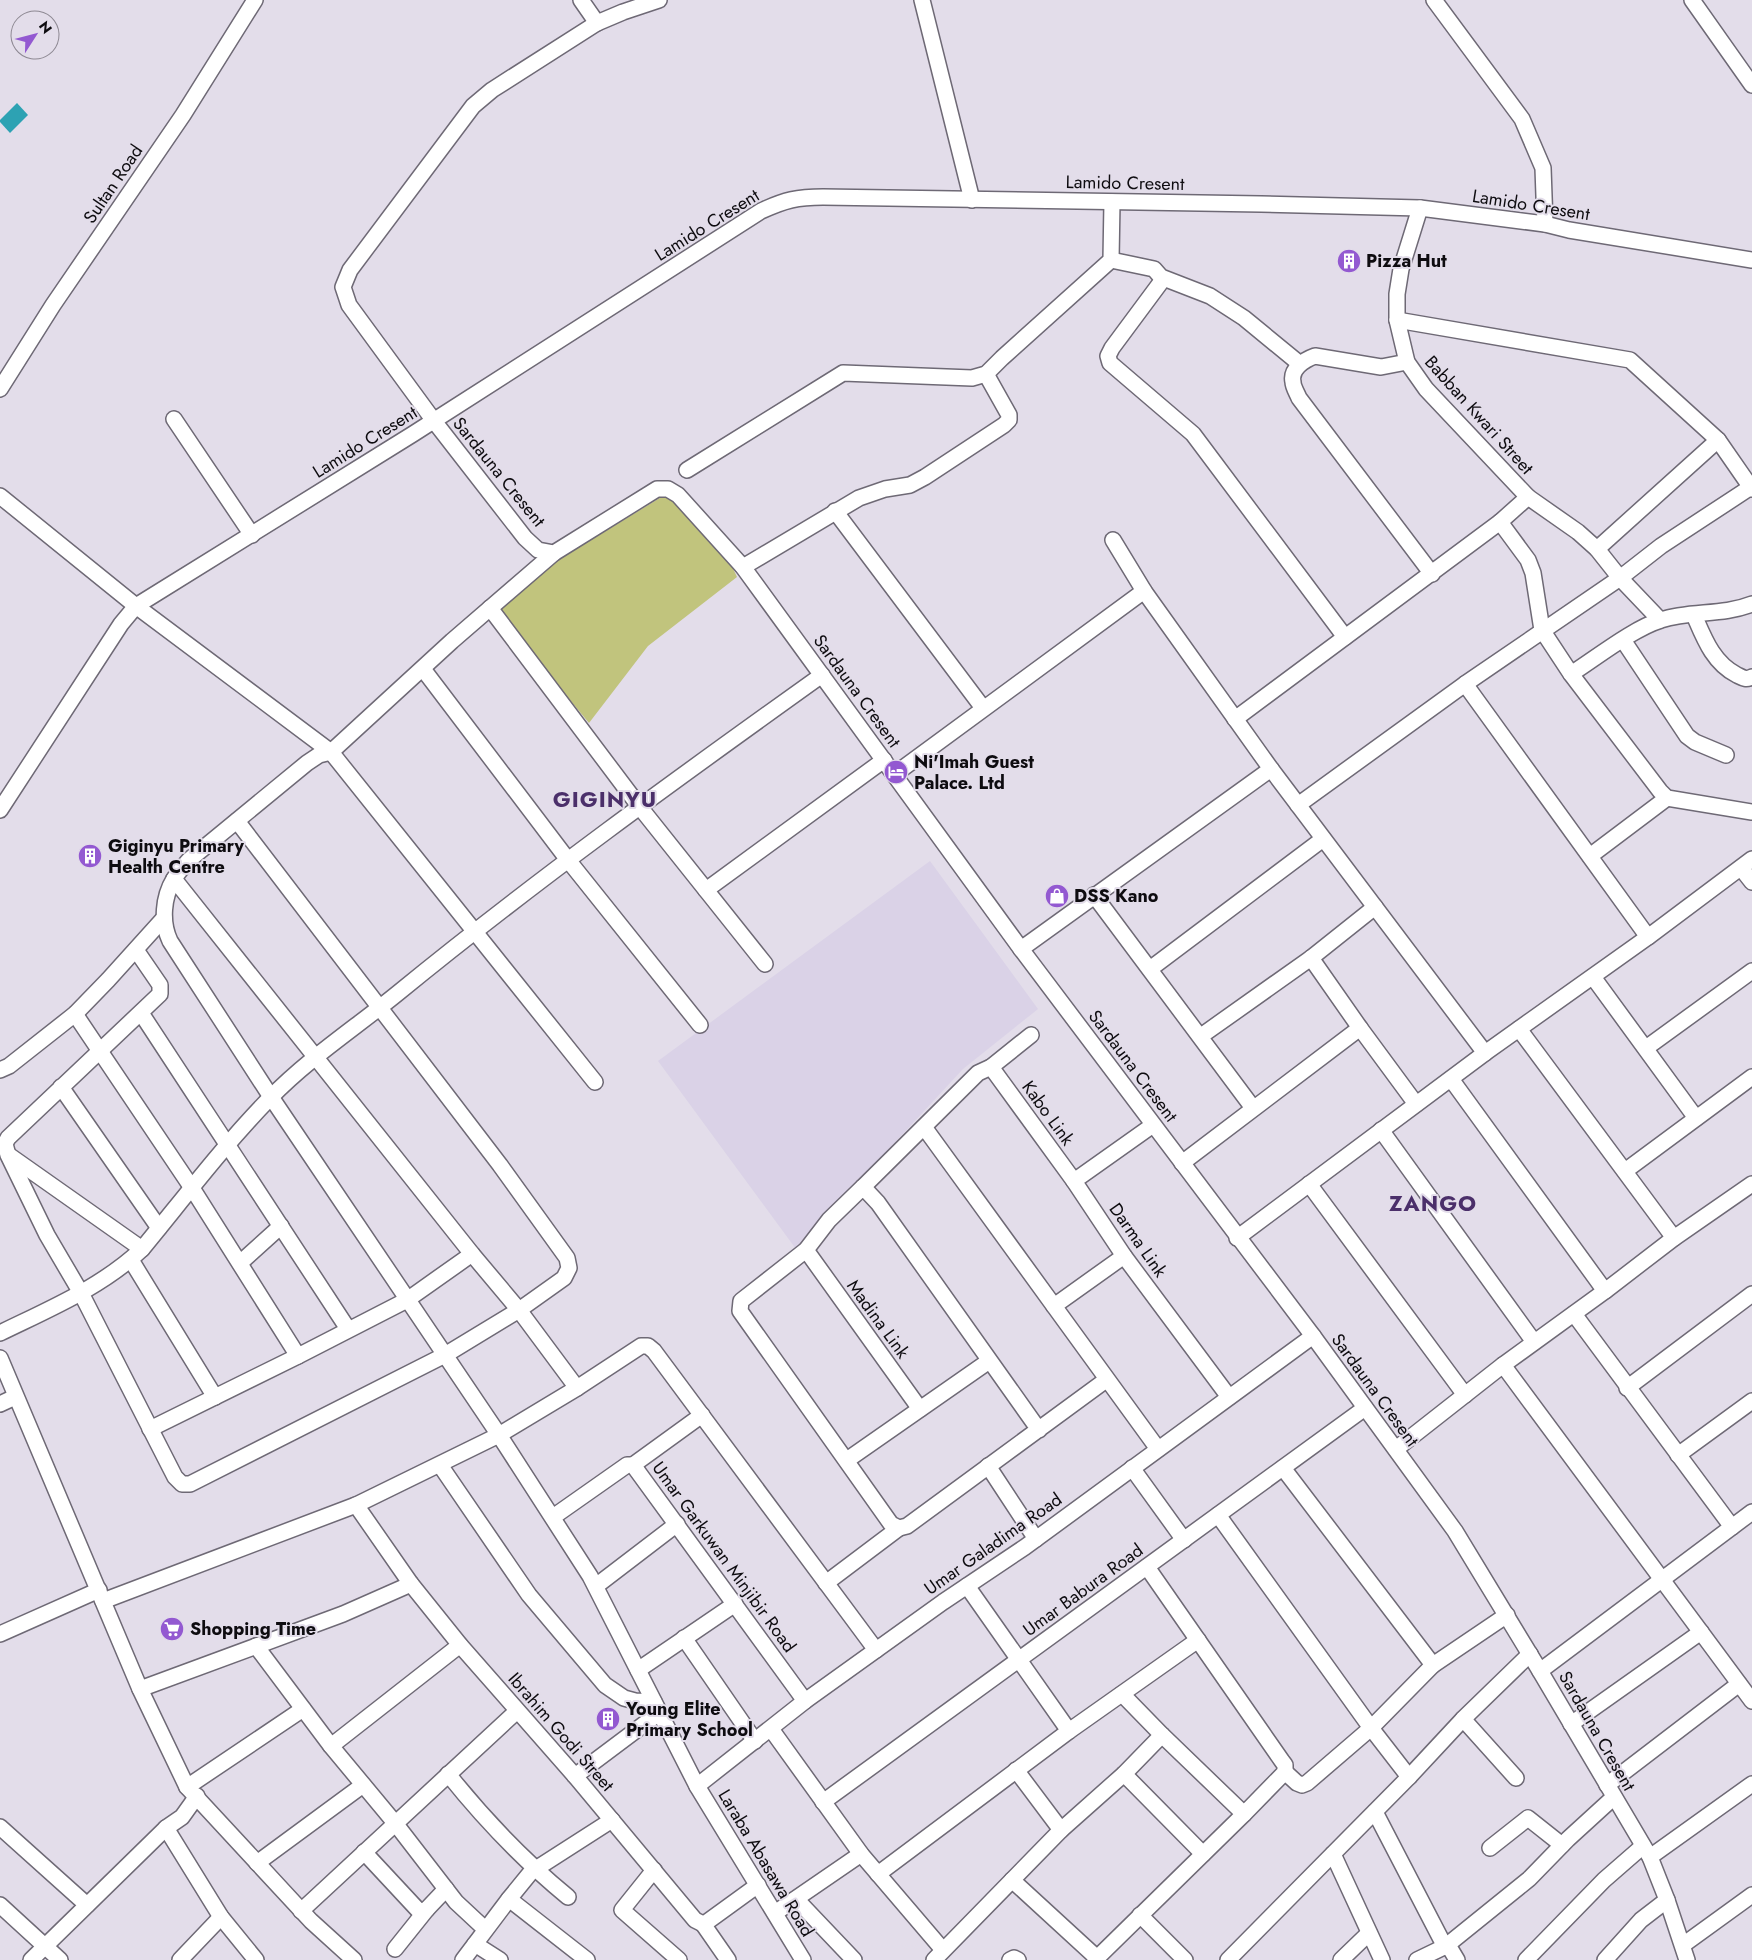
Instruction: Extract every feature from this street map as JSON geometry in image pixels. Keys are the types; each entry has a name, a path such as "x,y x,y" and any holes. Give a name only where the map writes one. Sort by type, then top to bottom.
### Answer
{"street":[{"name":"Sultan Road","path":"0,389 53,305 182,115 255,0"},
{"path":"582,0 597,23"},
{"name":"Sardauna Cresent","path":"658,0 597,23 492,90 473,106 350,270 343,287 349,305 434,421 525,538 538,550 554,553 657,490 668,489 678,495 743,567 1021,949 1312,1336 1455,1531 1540,1670 1646,1852 1667,1900 1688,1960"},
{"path":"922,0 972,200"},
{"path":"1434,0 1522,119 1544,168 1545,224"},
{"path":"1692,0 1752,85"},
{"name":"Lamido Cresent","path":"0,810 121,624 136,606 434,421 761,211 783,201 800,197 823,197 1420,208 1545,224 1569,230 1752,260"},
{"path":"687,470 843,373 972,378 986,374 1111,260 1112,202"},
{"name":"Babban Kwari Street","path":"1235,719 1432,574 1500,522 1528,497 1426,389 1407,362 1397,320 1397,294 1401,270 1420,208"},
{"path":"1111,260 1154,269 1161,277 1210,296 1244,318 1300,364"},
{"path":"1161,277 1161,282 1112,348 1108,356 1110,363 1193,434 1344,637"},
{"path":"1298,805 1465,684 1620,578 1661,546 1752,488 1718,440 1630,360 1397,320"},
{"path":"1407,362 1381,368 1315,356 1304,360 1295,369 1292,381 1299,398 1432,574"},
{"path":"743,567 859,498 885,489 910,485 925,477 1009,420 1009,415 986,374"},
{"path":"174,419 252,534"},
{"path":"1597,549 1718,440"},
{"path":"0,496 136,606 331,752 594,1082"},
{"path":"1528,497 1564,522 1597,549 1620,578 1660,620"},
{"path":"835,511 983,708"},
{"path":"1500,522 1531,566 1542,630 1571,674 1660,791 1667,798 1752,812"},
{"path":"1113,540 1144,590 1271,769 1485,1053"},
{"path":"0,1070 9,1066 75,1014 136,950 164,918 166,898 174,879 189,860 307,762 331,752 490,608 554,553"},
{"path":"895,774 1144,590"},
{"path":"1571,674 1642,628 1660,620 1680,615 1731,611 1752,604"},
{"path":"490,608 639,806 765,964"},
{"path":"1694,615 1707,644 1720,662 1734,674 1744,678 1752,677"},
{"path":"1623,640 1687,736 1695,742 1726,755"},
{"path":"422,669 568,860 700,1025"},
{"path":"0,1333 81,1293 130,1260 142,1249 227,1145 271,1097 316,1056 380,1008 474,931 639,806 822,675"},
{"path":"1465,684 1648,937"},
{"path":"706,890 884,760"},
{"path":"1021,949 1271,769"},
{"path":"1590,856 1667,798"},
{"path":"136,950 161,989 160,994 8,1138 5,1144 8,1155 47,1235 81,1293 150,1428 176,1477 182,1484 190,1484 445,1355 519,1310 564,1278 569,1268 567,1258 494,1158 237,821"},
{"path":"1150,969 1324,839"},
{"path":"1237,1238 1485,1053 1648,937 1747,863 1752,882"},
{"path":"174,879 472,1254 519,1310 577,1388"},
{"path":"1094,895 1253,1108"},
{"path":"1201,1036 1311,958 1375,908"},
{"name":"Laraba Abasawa Road","path":"164,918 165,930 170,941 271,1097 499,1435 596,1586 697,1786 803,1960"},
{"path":"1311,958 1416,1104"},
{"path":"1646,1048 1752,971"},
{"path":"1593,976 1696,1118"},
{"path":"141,1013 348,1329"},
{"path":"75,1014 192,1188 298,1356"},
{"path":"1182,1163 1360,1028"},
{"path":"1519,1029 1674,1238"},
{"path":"899,1528 892,1524 740,1311 741,1301 806,1250 830,1220 978,1073 991,1067 1031,1035"},
{"name":"Kabo Link","path":"991,1067 1074,1181"},
{"path":"1451,1078 1606,1290"},
{"path":"1625,1171 1752,1078"},
{"path":"61,1087 159,1228"},
{"path":"1074,1181 1153,1125"},
{"path":"924,1127 1106,1380 1158,1449"},
{"path":"1381,1130 1534,1342"},
{"path":"8,1155 142,1249"},
{"name":"Darma Link","path":"1074,1181 1124,1256 1229,1397"},
{"path":"1309,1184 1466,1395"},
{"path":"863,1188 878,1203 1039,1430"},
{"path":"1396,1449 1503,1365 1674,1238 1750,1189"},
{"path":"240,1263 281,1226"},
{"name":"Madina Link","path":"806,1250 920,1409"},
{"path":"150,1428 216,1397 407,1300 472,1254"},
{"path":"1054,1306 1124,1256"},
{"path":"130,1260 216,1397"},
{"path":"1627,1388 1752,1294"},
{"path":"1574,1314 1627,1388 1732,1527"},
{"name":"Umar Galadima Road","path":"697,1786 805,1701 1036,1539 1312,1336"},
{"path":"0,1634 356,1505 499,1435 577,1388 641,1346 648,1346 654,1351 876,1650"},
{"path":"0,1358 140,1689 192,1792 301,1910 354,1960"},
{"path":"847,1460 989,1361"},
{"path":"1503,1365 1752,1701"},
{"path":"826,1583 899,1528 907,1526 1106,1380"},
{"path":"0,1404 15,1397"},
{"path":"1678,1455 1752,1401"},
{"name":"Umar Babura Road","path":"823,1802 1365,1408"},
{"path":"633,1465 702,1415"},
{"path":"440,1465 529,1595 605,1685 624,1698 656,1707"},
{"name":"Umar Garkuwan Minjibir Road","path":"553,1517 627,1465 633,1465 805,1701"},
{"path":"988,1466 1036,1539"},
{"path":"1132,1468 1184,1540"},
{"path":"1283,1468 1433,1665"},
{"name":"Ibrahim Godi Street","path":"356,1505 411,1584 460,1645 575,1776 695,1920 703,1924 728,1960"},
{"path":"1540,1670 1752,1512"},
{"path":"1218,1515 1371,1728 1409,1777"},
{"path":"596,1586 677,1524"},
{"path":"1146,1567 1282,1761 1285,1772 1296,1783 1302,1785 1371,1728 1433,1665 1506,1615"},
{"path":"140,1689 343,1614 411,1584"},
{"path":"967,1586 1069,1731"},
{"path":"638,1670 735,1604"},
{"path":"1571,1724 1702,1632"},
{"path":"684,1638 755,1741"},
{"path":"878,1874 1069,1731 1198,1640"},
{"path":"332,1746 460,1645"},
{"path":"256,1646 303,1709 446,1889 467,1914 486,1929"},
{"path":"1228,1960 1375,1812 1463,1719 1530,1654"},
{"path":"1417,1960 1446,1946 1529,1879 1611,1791 1739,1684"},
{"path":"1122,1694 1244,1814"},
{"path":"575,1776 656,1707"},
{"path":"31,1960 166,1828 182,1817 192,1792 303,1709"},
{"path":"301,1910 518,1711"},
{"path":"1463,1719 1516,1778"},
{"path":"771,1729 861,1854 939,1955 1061,1830 1124,1774 1162,1735"},
{"path":"1016,1770 1061,1830"},
{"path":"1012,1880 1096,1959 1285,1772"},
{"path":"448,1774 482,1817 535,1870 568,1897"},
{"path":"1124,1774 1203,1854"},
{"path":"257,1864 363,1785"},
{"path":"1526,1960 1604,1880 1646,1852 1750,1789"},
{"path":"1375,1812 1446,1946 1457,1960"},
{"path":"1490,1848 1528,1818 1562,1845"},
{"path":"463,1960 526,1878 535,1870 612,1820"},
{"path":"0,1827 87,1905"},
{"path":"166,1828 221,1917 256,1960"},
{"path":"364,1852 418,1910 424,1911 427,1909"},
{"path":"775,1914 861,1854"},
{"path":"1333,1854 1382,1960"},
{"path":"654,1870 622,1910 679,1960"},
{"path":"703,1924 758,1885"},
{"path":"395,1949 427,1909 446,1889"},
{"path":"1683,1945 1752,1895"},
{"path":"509,1898 587,1960"},
{"path":"796,1899 854,1960"},
{"path":"1605,1960 1641,1920 1667,1900"},
{"path":"0,1905 60,1960"},
{"path":"1140,1915 1185,1960"},
{"path":"180,1960 221,1917"},
{"path":"1342,1960 1369,1933"},
{"path":"475,1944 500,1960"},
{"path":"1010,1960 1014,1958 1018,1960"}],"shaded area":[{"path":"930,861 1038,1009 963,1069 796,1249 658,1061"}],"green space":[{"path":"663,496 678,504 730,562 737,577 648,646 589,723 496,611 558,560"}],"water":[{"path":"17,103 28,115 10,133 0,120"}],"place":[{"name":"Pizza Hut","path":"1349,261"},
{"name":"Ni'Imah Guest Palace. Ltd","path":"896,772"},
{"name":"Giginyu Primary Health Centre","path":"90,856"},
{"name":"DSS Kano","path":"1057,896"},
{"name":"Shopping Time","path":"172,1629"},
{"name":"Young Elite Primary School","path":"608,1719"}],"district":[{"name":"GIGINYU","path":"605,799"},
{"name":"ZANGO","path":"1433,1203"}]}
